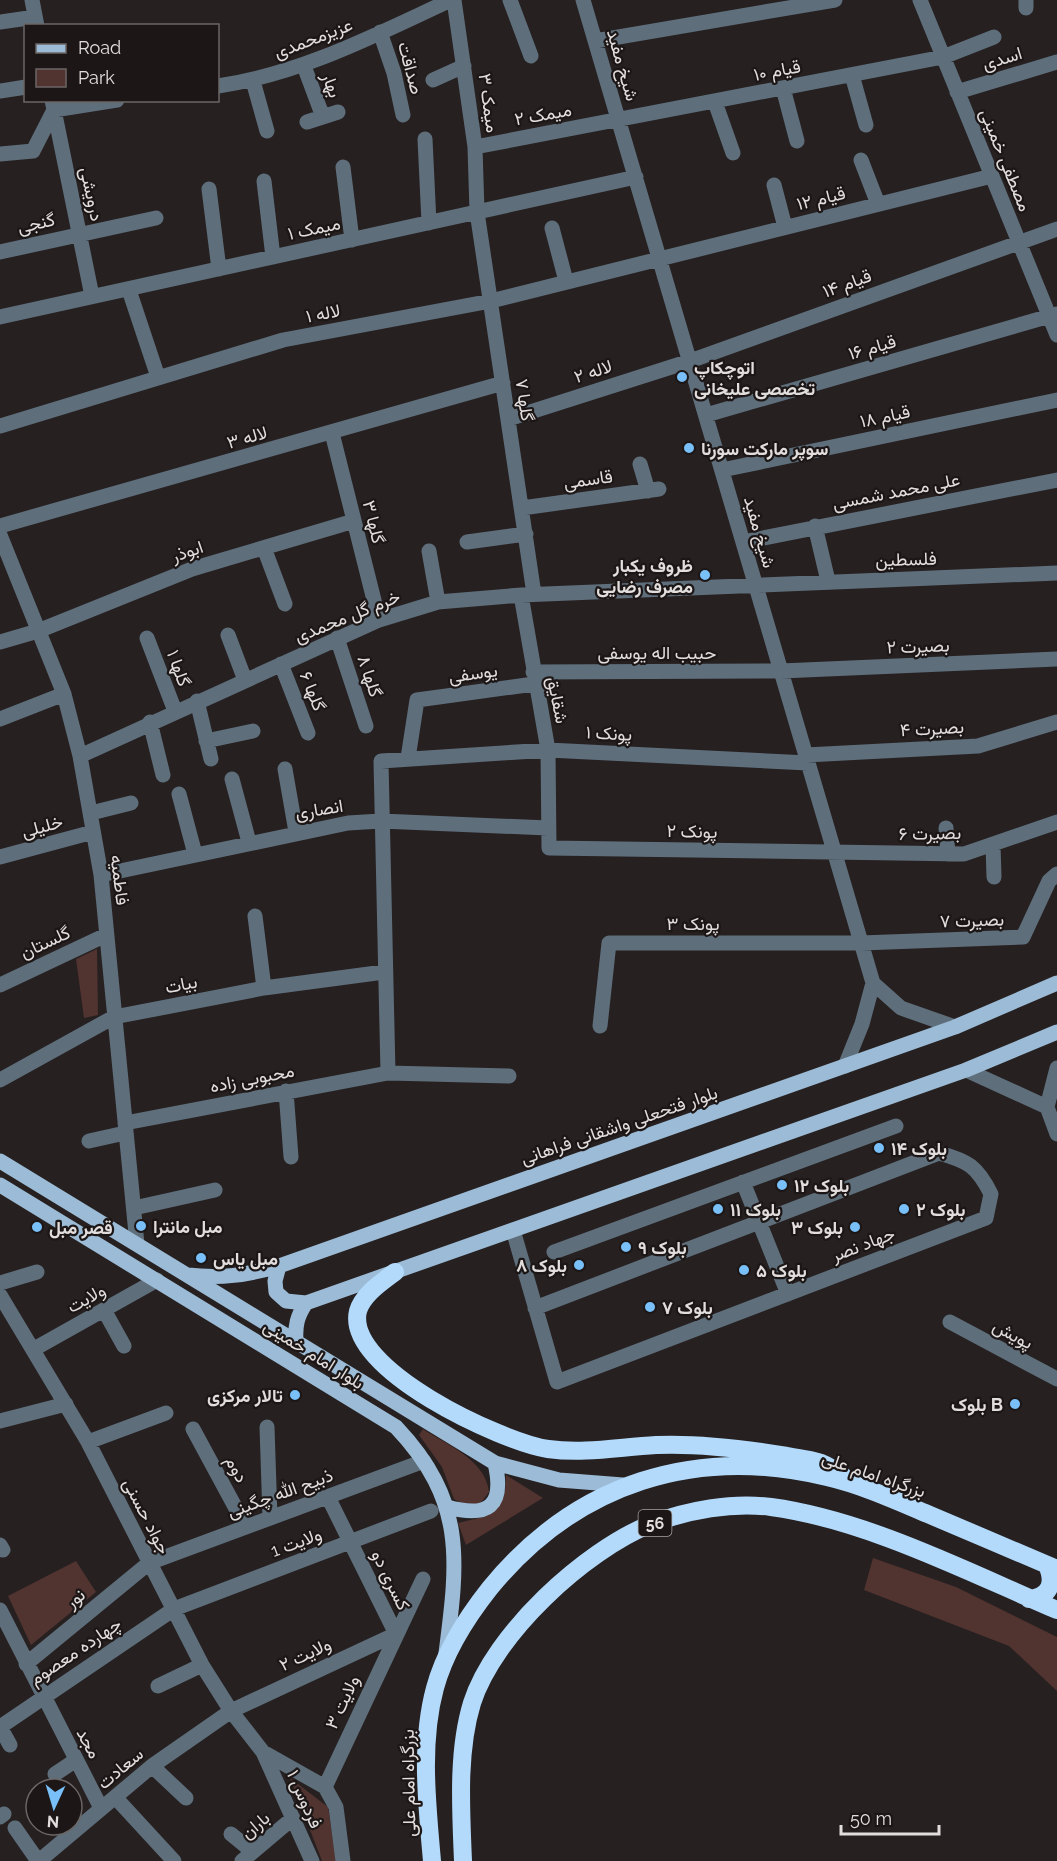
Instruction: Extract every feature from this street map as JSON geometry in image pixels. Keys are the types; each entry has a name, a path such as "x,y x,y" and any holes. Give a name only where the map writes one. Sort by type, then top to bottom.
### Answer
{"highway":[{"path":"395,1272 369,1294 358,1312 360,1334 369,1350 396,1376 459,1414 510,1438 546,1449 589,1452 657,1445 744,1448 819,1462 873,1492"},
{"name":"بزرگراه امام علی","path":"432,1861 427,1731 435,1686 445,1658 486,1593 536,1539 586,1503 623,1485 679,1472 723,1467 759,1467 827,1476 873,1492 1052,1567"},
{"name":"56","path":"463,1861 463,1769 467,1720 480,1681 505,1641 547,1597 602,1552 650,1525 693,1511 716,1508 769,1507 798,1512 883,1538 1057,1610"},
{"path":"1029,1599 1045,1595 1052,1581 1052,1567"}],"main road":[{"name":"بلوار فتحعلی واشقانی فراهانی","path":"188,1275 215,1279 244,1276 279,1266 955,1027 1057,983"},
{"path":"279,1266 275,1281 276,1292 286,1301 306,1303 966,1070 1057,1032"},
{"name":"بلوار امام خمینی","path":"0,1161 495,1463 559,1480 623,1485"},
{"name":"بلوار امام خمینی","path":"0,1185 396,1427 424,1461 440,1489 454,1533 455,1569 445,1658"},
{"path":"296,1341 295,1327 299,1312 306,1303"},
{"path":"447,1507 478,1512 490,1508 497,1498 499,1486 495,1463"}],"street":[{"path":"0,22 36,21 32,0"},
{"name":"عزیزمحمدی","path":"219,86 253,81 304,66 453,0"},
{"name":"میمک ۳","path":"453,0 475,147 477,212"},
{"path":"510,0 531,56"},
{"name":"شیخ مفید","path":"583,0 873,984"},
{"path":"596,41 835,0"},
{"name":"مصطفی خمینی","path":"920,0 1018,241 1053,315 1057,335"},
{"name":"صداقت","path":"380,32 394,73 403,115"},
{"name":"قیام ۱۰","path":"619,120 943,57 994,37"},
{"name":"اسدی","path":"957,92 1057,62"},
{"name":"بهار","path":"304,66 323,117"},
{"path":"433,80 464,66"},
{"path":"852,75 866,125"},
{"path":"253,81 267,131"},
{"path":"0,91 24,87"},
{"path":"783,88 797,141"},
{"path":"0,154 33,151 53,105 91,102"},
{"path":"715,102 733,153"},
{"name":"درویشی","path":"53,105 92,296"},
{"name":"بهار","path":"307,122 338,112"},
{"name":"میمک ۲","path":"475,147 619,120"},
{"path":"425,139 429,223"},
{"path":"861,160 878,204"},
{"path":"343,167 352,240"},
{"name":"قیام ۱۲","path":"660,259 992,176"},
{"name":"میمک ۱","path":"0,316 636,177"},
{"path":"264,181 273,257"},
{"path":"774,185 785,228"},
{"path":"209,189 219,269"},
{"name":"گلها ۷","path":"477,212 526,534 528,594"},
{"path":"80,233 156,218"},
{"path":"552,228 566,281"},
{"name":"قیام ۱۴","path":"690,360 1018,241 1057,229"},
{"name":"گنجی","path":"0,252 80,233"},
{"name":"لاله ۱","path":"0,426 283,340 490,301 660,259"},
{"path":"130,293 158,377"},
{"name":"قیام ۱۶","path":"706,415 1053,315"},
{"name":"لاله ۲","path":"508,419 690,360"},
{"name":"لاله ۳","path":"0,526 503,383"},
{"name":"قیام ۱۸","path":"722,470 1057,400"},
{"name":"گلها ۳","path":"332,433 379,620"},
{"name":"قاسمی","path":"522,508 653,490 640,464"},
{"name":"علی محمد شمسی","path":"743,542 1057,480"},
{"name":"ابوذر","path":"0,642 38,631 192,569 354,521"},
{"path":"815,526 828,581"},
{"path":"467,542 526,534"},
{"name":"فاطمیه","path":"0,535 64,694 80,756 101,875 137,1244"},
{"path":"264,548 285,604"},
{"path":"429,551 438,602"},
{"name":"فلسطین","path":"756,585 1057,573"},
{"name":"خرم گل محمدی","path":"80,756 337,638 379,620 438,602 528,594 756,585"},
{"name":"شقایق","path":"528,594 534,678 548,750 549,848"},
{"path":"228,635 245,680"},
{"name":"گلها ۱","path":"147,638 175,711"},
{"name":"گلها ۸","path":"337,638 366,726"},
{"name":"بصیرت ۲","path":"781,670 1057,659"},
{"name":"گلها ۶","path":"281,664 308,733"},
{"name":"حبیب اله یوسفی","path":"534,678 781,670"},
{"name":"یوسفی","path":"408,758 417,700 534,678"},
{"path":"0,719 64,694"},
{"path":"197,701 211,759"},
{"path":"150,722 164,775"},
{"name":"بصیرت ۴","path":"807,759 978,746 1057,722"},
{"path":"206,741 253,731"},
{"name":"پونک ۱","path":"381,821 381,761 548,750 807,759"},
{"path":"285,770 296,832"},
{"path":"232,779 249,842"},
{"path":"178,794 195,854"},
{"path":"91,813 131,803"},
{"path":"381,821 388,1073"},
{"name":"انصاری","path":"101,875 296,832 348,823 381,821 548,828"},
{"name":"بصیرت ۶","path":"834,852 964,854 1057,822"},
{"path":"946,828 948,854"},
{"name":"خلیلی","path":"0,857 93,832"},
{"path":"993,845 994,877"},
{"name":"پونک ۲","path":"549,848 834,852"},
{"name":"بصیرت ۷","path":"861,943 1023,937 1053,878"},
{"path":"255,916 264,988"},
{"name":"گلستان","path":"0,984 106,935"},
{"name":"پونک ۳","path":"600,1026 609,943 861,943"},
{"name":"بیات","path":"0,1080 114,1017 264,988 384,972"},
{"path":"845,1066 862,1024 873,984 900,1008 955,1027"},
{"path":"1057,1068 1047,1107 1057,1134"},
{"path":"966,1070 1047,1107"},
{"name":"محبوبی زاده","path":"89,1142 125,1128 286,1091 388,1073 509,1076"},
{"path":"286,1091 291,1157"},
{"path":"554,1252 896,1126"},
{"name":"جهاد نصر","path":"513,1230 535,1308 557,1382 986,1218 991,1194 976,1170 965,1160 939,1153 535,1308"},
{"path":"743,1182 788,1294"},
{"path":"134,1208 215,1190"},
{"path":"0,1284 37,1272"},
{"name":"ولایت","path":"34,1350 157,1280"},
{"name":"جواد حسنی","path":"0,1295 5,1313 34,1350 88,1442 202,1665 231,1711 263,1752"},
{"path":"104,1310 123,1346"},
{"name":"پویش","path":"950,1322 1057,1379"},
{"path":"0,1421 66,1404"},
{"path":"88,1442 166,1413"},
{"path":"267,1427 270,1517"},
{"name":"دوم","path":"194,1429 246,1527"},
{"name":"ذبیح الله چگینی","path":"149,1563 424,1461"},
{"name":"کسری دو","path":"328,1497 396,1634"},
{"name":"ولایت 1","path":"174,1609 431,1511"},
{"name":"نور","path":"26,1664 149,1563"},
{"name":"ولایت ۳","path":"325,1787 423,1579"},
{"name":"چهارده معصوم","path":"0,1727 42,1696 174,1609"},
{"name":"مجد","path":"0,1610 101,1808"},
{"name":"ولایت ۲","path":"231,1711 396,1634"},
{"path":"158,1686 202,1665"},
{"name":"سعادت","path":"84,1819 101,1808 152,1766 231,1711"},
{"path":"0,1727 10,1745"},
{"path":"263,1752 325,1787 336,1807 344,1861"},
{"name":"فردوس ۱","path":"263,1752 312,1861"},
{"path":"55,1774 76,1760"},
{"path":"152,1766 186,1798"},
{"path":"115,1797 172,1860"},
{"name":"باران","path":"247,1856 293,1818"},
{"path":"15,1827 39,1861"},
{"path":"231,1834 247,1856"},
{"name":"سعادت","path":"39,1861 59,1837"}],"green space":[{"path":"97,949 98,1015 84,1018 76,959"},
{"path":"423,1429 464,1454 481,1471 489,1492 480,1504 463,1504 454,1499 442,1467 419,1435"},
{"path":"506,1475 543,1498 466,1545 458,1523 488,1515 500,1505"},
{"path":"873,1558 956,1587 1057,1637 1057,1691 1009,1646 864,1590"},
{"path":"76,1561 96,1592 31,1645 8,1596"},
{"path":"290,1778 328,1807 336,1861 322,1861"}],"place":[{"name":"اتوچکاپ تخصصی علیخانی","path":"682,377"},
{"name":"سوپر مارکت سورنا","path":"689,448"},
{"name":"ظروف یکبار مصرف رضایی","path":"705,575"},
{"name":"بلوک ۱۴","path":"879,1148"},
{"name":"بلوک ۱۲","path":"782,1185"},
{"name":"بلوک ۱۱","path":"718,1209"},
{"name":"بلوک ۲","path":"904,1209"},
{"name":"مبل مانترا","path":"141,1226"},
{"name":"قصر مبل","path":"37,1227"},
{"name":"بلوک ۳","path":"855,1227"},
{"name":"بلوک ۹","path":"626,1247"},
{"name":"مبل یاس","path":"201,1258"},
{"name":"بلوک ۸","path":"579,1265"},
{"name":"بلوک ۵","path":"744,1270"},
{"name":"بلوک ۷","path":"650,1307"},
{"name":"تالار مرکزی","path":"295,1395"},
{"name":"بلوک B","path":"1015,1404"}]}
